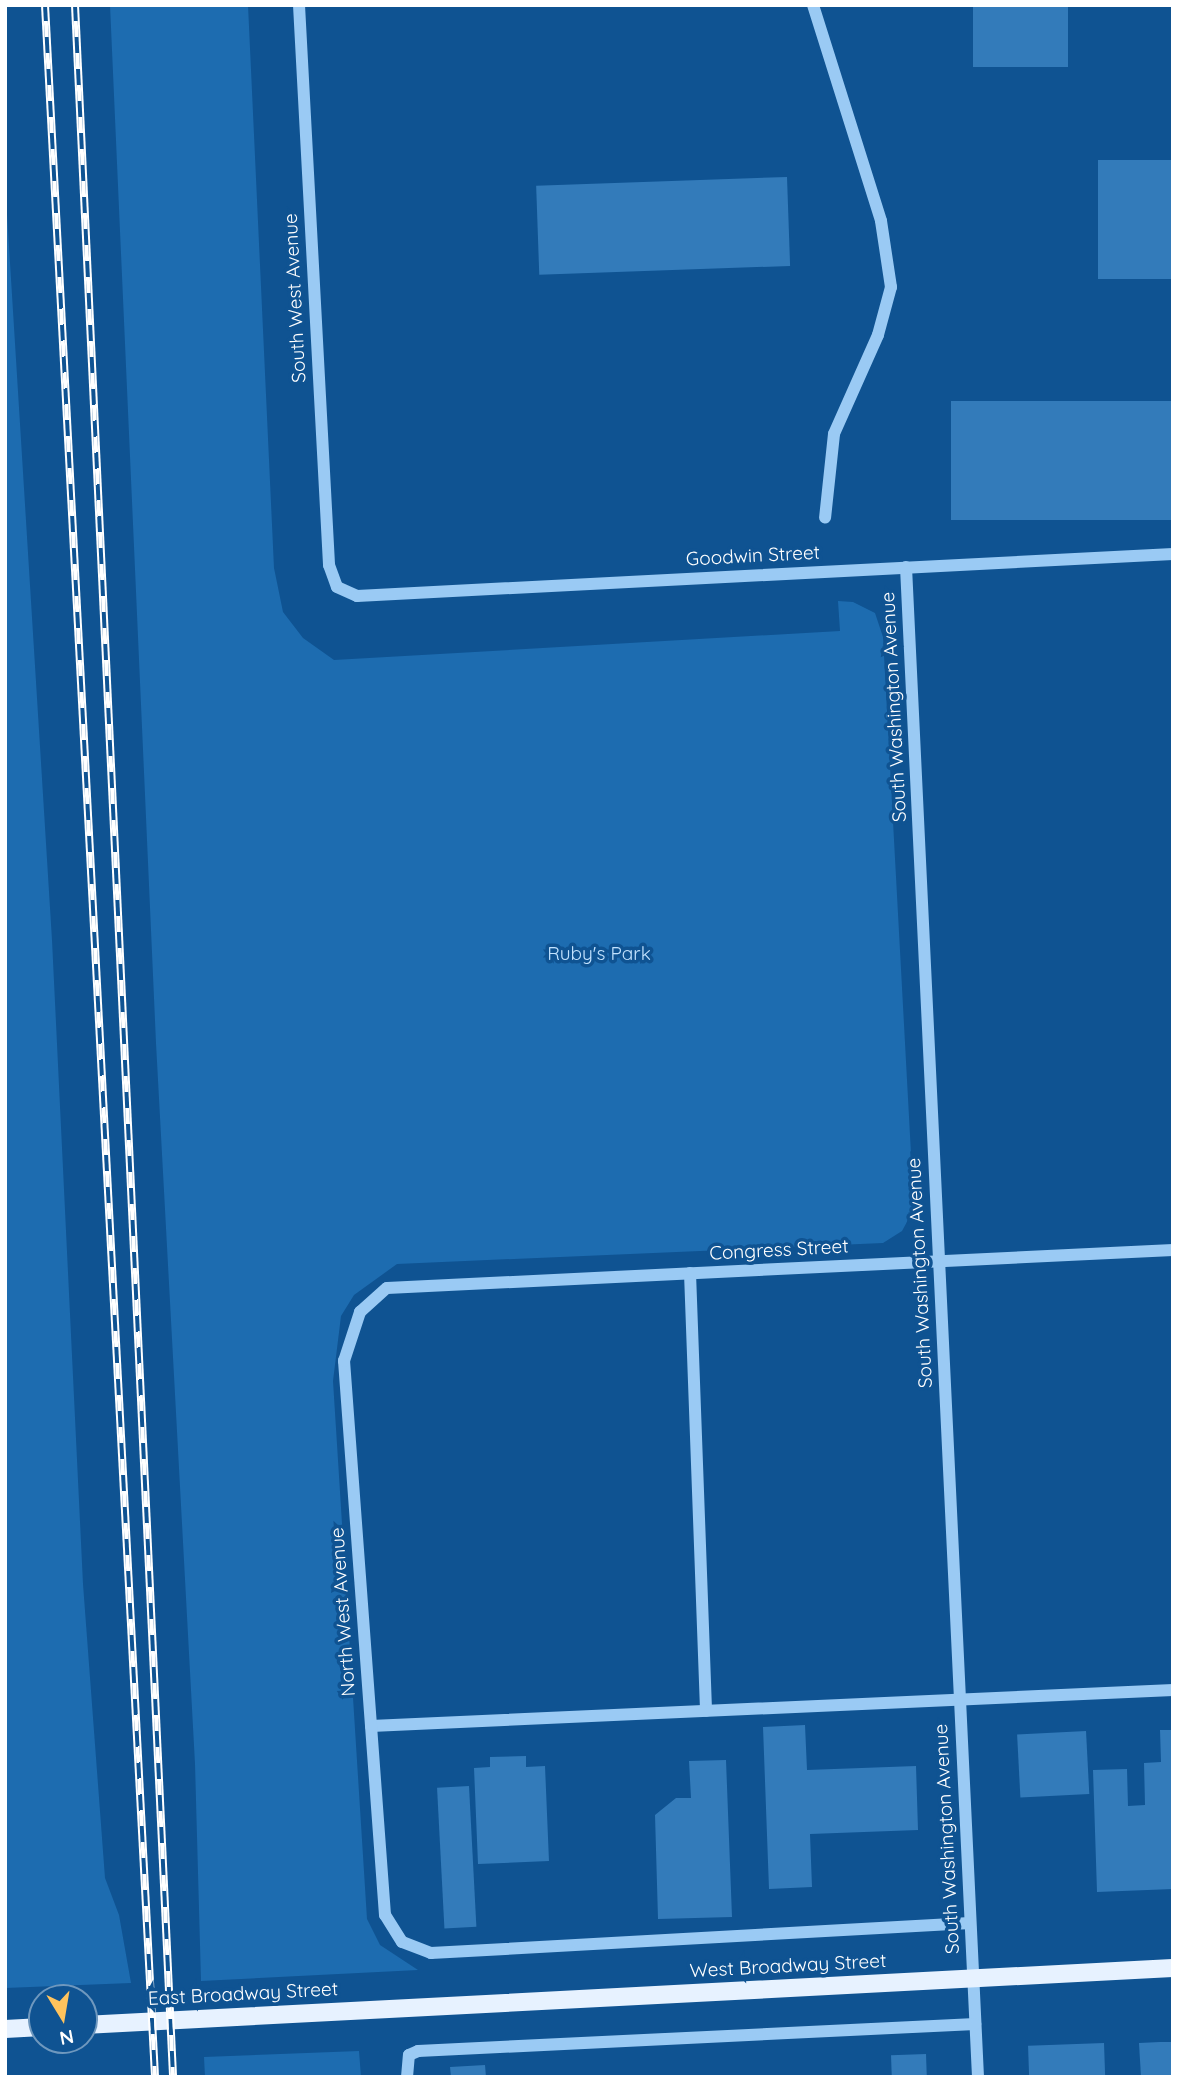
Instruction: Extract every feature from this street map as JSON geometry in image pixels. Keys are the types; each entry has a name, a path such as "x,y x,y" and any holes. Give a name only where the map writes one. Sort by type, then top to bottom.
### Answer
{"main road":[{"name":"West Broadway Street","path":"405,2006 1173,1968"},
{"name":"East Broadway Street","path":"98,2024 405,2006"},
{"path":"5,2029 28,2028"}],"street":[{"name":"South West Avenue","path":"299,5 329,565 337,587"},
{"path":"813,5 881,221 891,287 878,335 834,434 825,518"},
{"name":"Goodwin Street","path":"337,587 357,596 1173,554"},
{"name":"South Washington Avenue","path":"906,567 978,2077"},
{"name":"Congress Street","path":"387,1288 1173,1250"},
{"path":"690,1273 706,1712"},
{"name":"North West Avenue","path":"387,1288 359,1312 344,1361 385,1915 402,1942"},
{"path":"371,1726 1173,1690"},
{"name":"West Broadway Street","path":"402,1942 431,1953 970,1923"},
{"path":"407,2077 410,2055 418,2051 975,2024"}],"green space":[{"name":"Ruby's Park","path":"110,5 248,5 274,568 283,612 303,638 334,660 840,631 838,601 853,602 875,613 883,637 914,1209 902,1231 883,1243 397,1264 354,1295 341,1316 333,1381 367,1919 380,1945 418,1970 201,1981 195,1764 156,1043"},
{"path":"5,182 52,940 83,1584 105,1878 119,1915 131,1983 28,1984 28,1987 5,1988"},
{"path":"359,2051 361,2077 205,2077 204,2057"}],"building":[{"path":"973,5 1068,5 1068,67 973,67"},
{"path":"1098,160 1173,160 1173,279 1098,279"},
{"path":"787,177 790,266 539,275 536,186"},
{"path":"951,401 1173,401 1173,520 951,520"},
{"path":"805,1725 807,1770 916,1766 918,1830 810,1834 812,1887 769,1889 763,1727"},
{"path":"1160,1730 1173,1730 1173,1889 1097,1892 1093,1770 1127,1769 1128,1806 1145,1805 1144,1763 1161,1762"},
{"path":"1086,1731 1089,1794 1020,1798 1017,1735"},
{"path":"526,1756 526,1767 545,1766 549,1861 478,1864 474,1768 490,1767 490,1757"},
{"path":"726,1760 732,1917 658,1919 655,1815 676,1798 691,1798 689,1761"},
{"path":"469,1786 476,1927 444,1928 437,1788"},
{"path":"1173,2042 1173,2077 1141,2077 1139,2043"},
{"path":"1104,2043 1105,2077 1029,2077 1028,2046"},
{"path":"926,2054 927,2077 892,2077 891,2055"},
{"path":"485,2065 486,2077 451,2077 450,2067"}],"railway":[{"path":"45,5 155,2077"},
{"path":"75,5 173,2077"}]}
